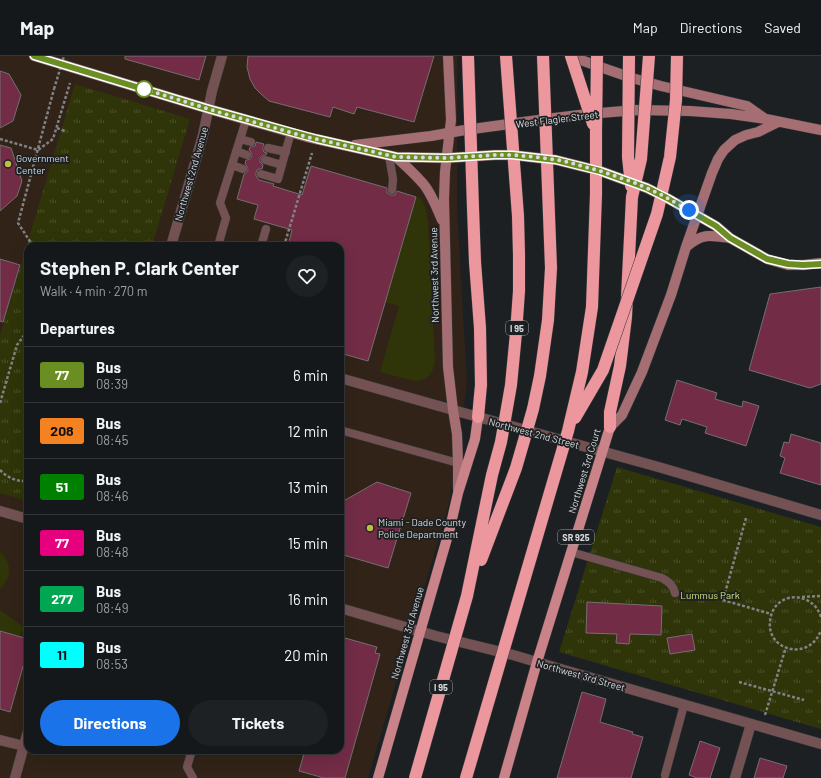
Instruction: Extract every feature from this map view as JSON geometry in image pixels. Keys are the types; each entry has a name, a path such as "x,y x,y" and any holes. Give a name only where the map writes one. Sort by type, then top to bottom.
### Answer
{"highway":[{"path":"468,56 475,262 480,328 481,385 478,417"},
{"name":"I 95","path":"415,778 467,596 492,475 501,442 511,385 519,290 518,224 506,56"},
{"path":"467,596 516,468 533,409 545,342 548,320 551,268 543,56"},
{"path":"570,56 596,132"},
{"path":"466,778 568,431 582,372 592,307 596,194 597,56"},
{"path":"610,427 610,412 619,371 626,317 632,198 628,157 629,56"},
{"path":"632,198 641,158 649,56"},
{"path":"568,431 603,370 657,214 670,157 676,100 677,56"}],"main road":[{"path":"34,56 246,120 317,139 393,156 447,158 512,155 564,161 600,171 647,188 716,226 730,238 767,259 796,265 821,264"},
{"name":"Northwest 3rd Avenue","path":"448,56 451,113 444,178 444,198 448,366 457,434 458,493"},
{"name":"West Flagler Street","path":"570,56 632,78 747,106 766,120"},
{"name":"West Flagler Street","path":"349,146 431,136 546,119 636,110 666,110 731,114 821,130"},
{"name":"Northwest 3rd Court","path":"504,778 537,662 610,427 622,415 642,372 671,295 712,173 724,150 735,140 758,132 778,122"},
{"path":"393,156 414,174 426,187 445,226"},
{"path":"686,247 693,241 705,236 713,235 730,238"},
{"name":"Northwest 3rd Avenue","path":"378,778 450,528 458,493 475,439 478,417"}],"street":[{"name":"Northwest 2nd Avenue","path":"172,242 203,135 212,91 222,56"},
{"name":"Northwest 2nd Street","path":"344,379 821,514"},
{"path":"0,511 24,518"},
{"name":"Northwest 3rd Street","path":"344,609 537,662 821,744"},
{"path":"735,778 751,724"},
{"path":"0,740 24,746 15,778"}],"lane":[{"path":"219,242 226,218 220,203 246,120"},
{"path":"261,174 278,179 291,132"},
{"path":"240,139 251,142"},
{"path":"268,148 286,152"},
{"path":"236,152 247,155"},
{"path":"392,190 393,156"},
{"path":"265,160 282,165"},
{"path":"232,166 243,169"},
{"path":"261,242 266,229"},
{"path":"344,431 458,463"},
{"path":"572,552 662,578 674,587 676,593"},
{"path":"665,775 684,704"},
{"path":"191,754 187,767 193,778"}],"path":[{"path":"31,242 18,223 64,56"},
{"path":"38,150 53,139 70,83"},
{"path":"56,128 65,131"},
{"path":"0,139 38,150"},
{"path":"285,242 312,152"},
{"path":"0,403 17,345 24,335"},
{"path":"0,470 9,478 24,481"},
{"path":"746,518 723,600 771,614"},
{"path":"821,596 791,598 782,601 775,606 771,614 770,623 771,632 775,640 782,646 790,649 807,647 819,636 821,630"},
{"path":"799,597 814,605 819,611 821,617"},
{"path":"765,715 786,647"},
{"path":"739,682 804,700"}],"shaded area":[{"path":"0,56 457,56 457,208 467,383 449,504 368,778 0,778"}],"green space":[{"path":"75,84 190,119 153,242 28,242"},
{"path":"416,197 421,199 425,206 428,222 435,360 432,372 427,378 419,381 380,372 399,306 385,302"},
{"path":"24,255 24,500 0,493 0,335"},
{"name":"Lummus Park","path":"617,467 821,527 821,729 559,652"},
{"path":"0,552 7,560 9,570 7,580 0,589"},
{"path":"0,610 24,627 19,637 0,631"}],"building":[{"path":"125,56 206,56 199,80 125,59"},
{"path":"248,56 434,56 414,122 357,107 354,114 333,107 330,117 269,101 255,88 250,79 247,67"},
{"name":"Government Center","path":"0,71 9,74 21,95 13,121 0,128"},
{"path":"256,142 264,144 264,152 267,153 260,158 260,162 263,165 262,169 257,170 256,176 259,180 274,184 273,186 302,195 311,166 387,188 387,193 391,195 395,195 397,191 416,197 368,361 344,354 344,242 289,242 292,230 254,219 258,205 237,199 244,174 248,170 245,164 246,160 250,159 252,156 249,150 250,147 255,146"},
{"name":"Government Center","path":"0,145 11,148 22,181 17,196 0,211"},
{"path":"0,259 20,265 3,322 0,321"},
{"path":"821,287 821,384 810,388 749,370 770,294"},
{"path":"677,380 717,393 715,399 742,407 743,401 759,406 746,446 705,433 707,427 682,419 680,425 665,420"},
{"path":"791,434 821,443 821,485 780,473 785,458 780,456 784,442 789,443"},
{"name":"Miami - Dade County Police Department","path":"377,482 411,493 388,568 344,555 344,501"},
{"path":"587,602 662,606 661,635 630,634 629,644 616,643 617,634 586,633"},
{"path":"0,631 24,638 24,663 10,712 0,709"},
{"path":"692,634 695,650 670,654 667,638"},
{"path":"345,638 377,647 375,653 380,654 345,778 324,778 299,771 304,754 344,754"},
{"path":"582,692 606,699 600,722 633,732 632,734 643,737 631,778 557,778"},
{"path":"700,741 720,748 710,778 697,778 689,775"},
{"path":"760,758 787,766 783,778 754,778"}],"bus line":[{"name":"77","path":"34,56 291,132 396,157 447,158 512,155 564,161 600,171 647,188 716,226 730,238 767,259 788,264 821,264"}],"place":[{"name":"Government Center","path":"8,164"},
{"name":"Miami - Dade County Police Department","path":"370,528"}],"route":[{"path":"144,89 307,137 396,157 447,158 512,155 564,161 633,182 660,194 689,210"}]}
